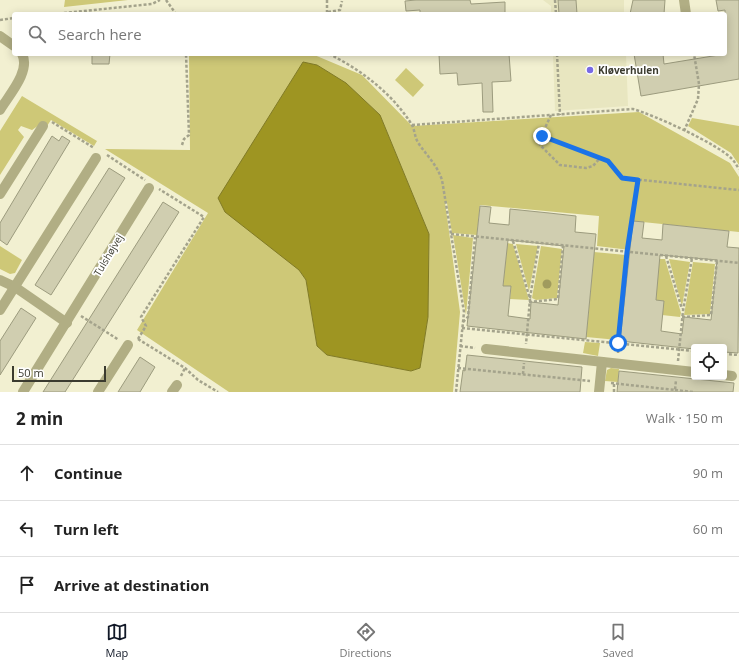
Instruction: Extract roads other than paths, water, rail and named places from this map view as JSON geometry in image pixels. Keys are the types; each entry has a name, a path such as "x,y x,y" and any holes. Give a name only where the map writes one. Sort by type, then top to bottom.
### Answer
{"street":[{"path":"684,0 686,12"},
{"path":"0,36 12,45"},
{"path":"0,110 23,71 25,60 23,56"},
{"path":"0,194 43,126"},
{"path":"0,310 96,158"},
{"name":"Tulshøjvej","path":"23,392 149,188"},
{"path":"0,280 15,287 67,322"},
{"path":"98,392 128,345"},
{"path":"486,349 691,372"},
{"path":"600,387 602,362"}],"place":[{"name":"Kløverhulen","path":"590,70"}]}
